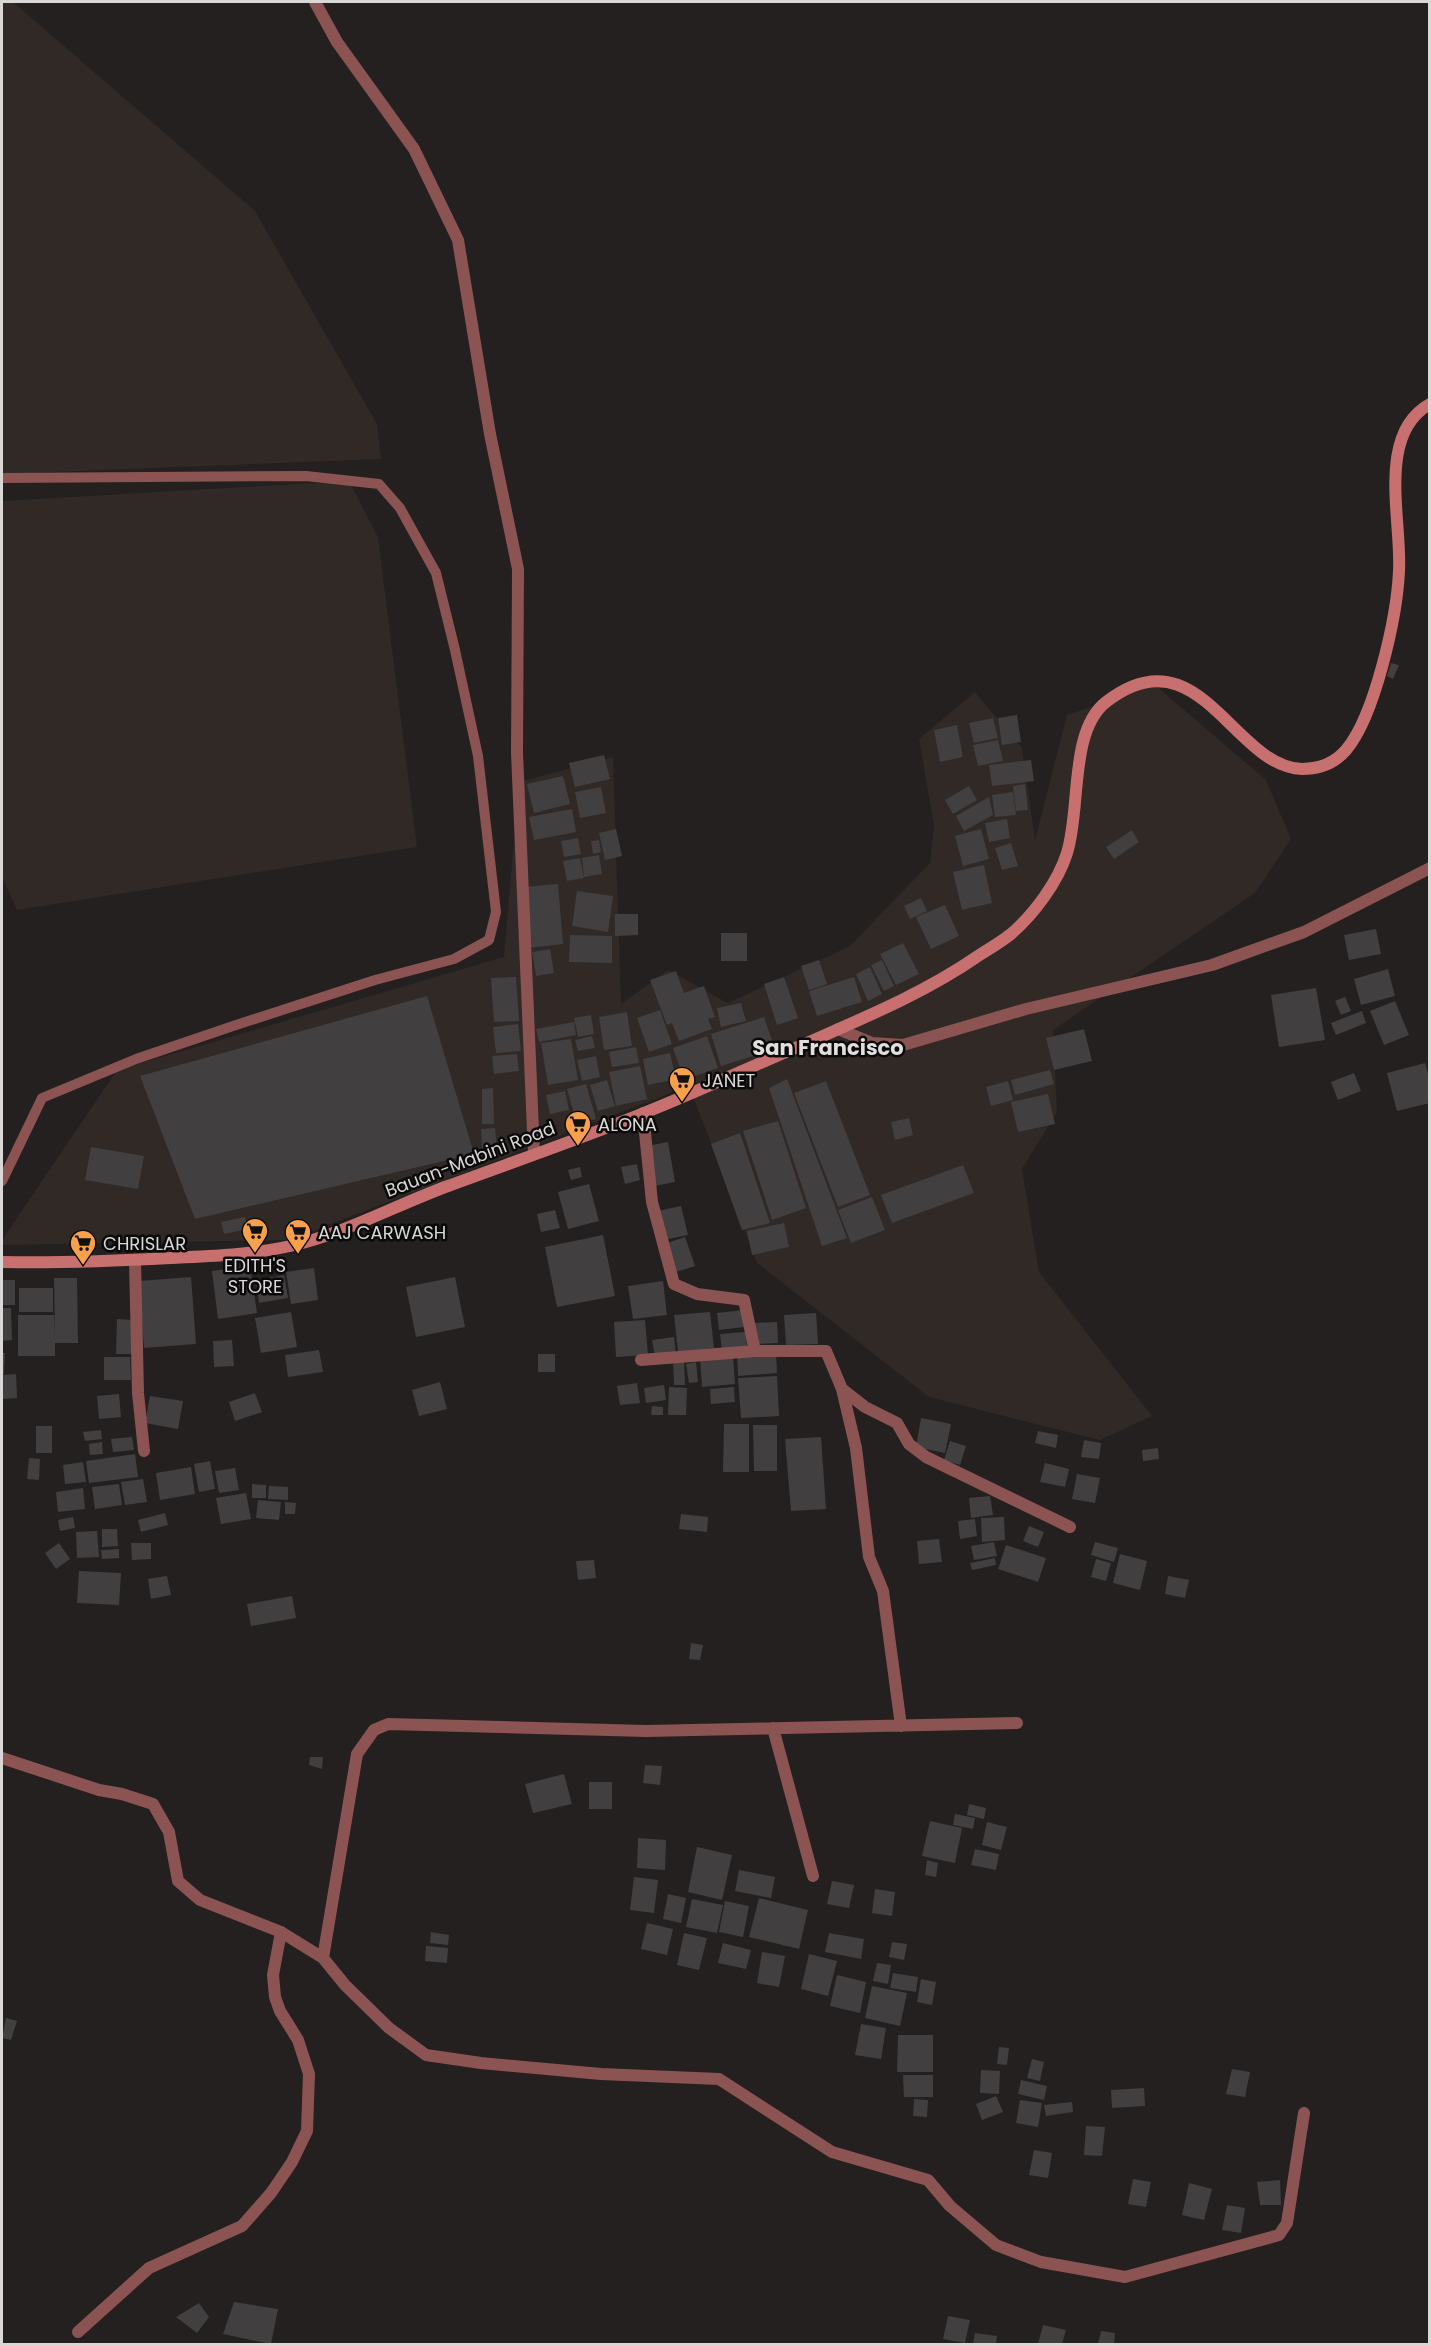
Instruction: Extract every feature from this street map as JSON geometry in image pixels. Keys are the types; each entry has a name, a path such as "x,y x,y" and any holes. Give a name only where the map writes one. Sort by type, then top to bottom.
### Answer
{"main road":[{"name":"Bauan-Mabini Road","path":"2,1262 135,1260 211,1256 293,1245 643,1113 838,1029 955,972 1011,934 1036,906 1066,857 1076,818 1082,745 1091,719 1104,703 1144,683 1164,682 1181,687 1220,711 1258,750 1291,768 1310,769 1324,765 1340,756 1350,745 1373,695 1395,622 1400,566 1396,473 1399,444 1410,418 1430,404"}],"street":[{"path":"315,2 337,42 414,149 458,240 490,434 518,568 518,753 534,1154"},
{"path":"838,1029 872,1043 903,1045 1026,1009 1212,965 1304,932 1430,868"},
{"path":"643,1113 652,1202 674,1284 697,1294 744,1300 755,1351"},
{"path":"135,1260 138,1393 144,1451"},
{"path":"641,1360 755,1351 826,1352 842,1389 856,1448 869,1557 883,1591 901,1726"},
{"path":"842,1389 865,1407 897,1423 909,1443 926,1457 1070,1527"},
{"path":"323,1958 357,1754 374,1730 388,1724 646,1731 1017,1724"},
{"path":"773,1728 813,1876"},
{"path":"2,1758 153,1804 169,1832 178,1881 200,1900 281,1932 323,1958 345,1984 389,2028 426,2055 481,2063 601,2074 718,2079 832,2152 928,2180 950,2206 996,2245 1041,2262 1125,2277 1279,2235 1287,2223 1304,2113"},
{"path":"78,2332 149,2268 242,2226 271,2193 292,2162 306,2131 309,2074 298,2040 280,2011 275,1997 273,1975 281,1932"}],"lane":[{"path":"2,478 306,476 379,484 400,508 436,573 478,756 496,912 489,940 454,959 375,980 136,1059 42,1098 2,1181"}],"shaded area":[{"path":"2,2 13,2 255,211 377,424 381,459 2,474"},
{"path":"349,481 378,537 417,847 17,910 2,877 2,501"},
{"path":"1155,685 1266,780 1291,839 1255,893 1053,1030 1057,1112 1022,1169 1039,1272 1152,1416 1100,1440 929,1397 757,1263 689,1086 289,1240 2,1245 2,1240 117,1070 504,957 519,782 613,757 621,1004 668,970 728,1003 850,946 930,863 934,826 919,739 975,692 1022,748 1035,840 1067,715"}],"building":[{"path":"1391,663 1399,665 1393,679 1387,676"},
{"path":"1017,715 1021,742 1002,745 998,718"},
{"path":"993,718 998,738 974,743 969,723"},
{"path":"957,725 963,757 940,762 934,730"},
{"path":"998,740 1003,761 978,766 973,745"},
{"path":"604,755 610,779 575,787 569,763"},
{"path":"1031,760 1034,781 992,786 989,765"},
{"path":"563,776 570,804 534,813 527,784"},
{"path":"1025,784 1028,810 1016,811 1013,786"},
{"path":"969,786 977,800 953,814 945,800"},
{"path":"601,787 606,813 580,818 575,792"},
{"path":"1013,792 1016,815 995,817 992,795"},
{"path":"989,797 993,815 964,831 956,816"},
{"path":"572,809 576,832 534,840 529,817"},
{"path":"1007,819 1010,838 989,842 985,823"},
{"path":"616,829 622,856 605,860 599,833"},
{"path":"981,829 989,859 963,866 955,836"},
{"path":"1132,830 1139,842 1114,859 1106,847"},
{"path":"578,838 581,854 564,857 561,841"},
{"path":"599,840 601,852 593,854 591,841"},
{"path":"1011,843 1018,866 1002,870 995,848"},
{"path":"599,855 602,874 584,877 582,858"},
{"path":"580,858 584,878 567,881 563,861"},
{"path":"984,865 992,903 962,910 953,872"},
{"path":"558,884 563,944 529,948 523,887"},
{"path":"577,891 613,896 608,932 572,926"},
{"path":"921,898 927,911 910,919 904,906"},
{"path":"945,905 959,936 931,949 916,917"},
{"path":"615,914 638,914 638,935 615,936"},
{"path":"1376,929 1381,954 1349,960 1344,935"},
{"path":"721,933 747,933 747,961 721,961"},
{"path":"570,935 612,936 612,963 569,962"},
{"path":"903,943 919,974 896,985 880,954"},
{"path":"550,949 554,973 536,976 532,952"},
{"path":"819,960 827,984 809,990 801,966"},
{"path":"882,960 894,986 884,991 871,965"},
{"path":"870,967 882,994 868,1001 856,974"},
{"path":"1388,969 1395,996 1361,1005 1354,979"},
{"path":"676,971 684,993 704,986 715,1017 708,1019 712,1029 679,1041 672,1023 667,1025 650,980"},
{"path":"516,977 519,1021 494,1022 491,978"},
{"path":"784,977 798,1018 777,1025 764,984"},
{"path":"854,977 862,1002 817,1016 809,991"},
{"path":"1316,988 1325,1040 1279,1047 1271,995"},
{"path":"427,996 474,1154 195,1219 140,1076"},
{"path":"1345,997 1351,1011 1341,1015 1335,1001"},
{"path":"1395,1001 1409,1035 1384,1045 1370,1011"},
{"path":"741,1003 746,1021 721,1027 717,1008"},
{"path":"660,1010 672,1044 649,1052 637,1018"},
{"path":"1362,1011 1366,1023 1336,1035 1331,1023"},
{"path":"627,1012 632,1046 604,1050 599,1017"},
{"path":"591,1015 594,1034 578,1037 574,1018"},
{"path":"764,1017 775,1049 721,1066 711,1034"},
{"path":"574,1022 576,1035 539,1042 536,1029"},
{"path":"518,1024 521,1051 496,1053 493,1027"},
{"path":"1084,1029 1092,1061 1054,1070 1046,1038"},
{"path":"592,1036 595,1048 578,1051 575,1040"},
{"path":"707,1036 718,1068 684,1080 673,1048"},
{"path":"571,1039 578,1080 548,1085 541,1043"},
{"path":"636,1047 639,1063 612,1067 609,1052"},
{"path":"670,1053 676,1079 648,1085 643,1059"},
{"path":"517,1054 519,1071 494,1074 492,1056"},
{"path":"596,1056 600,1077 582,1081 577,1060"},
{"path":"1425,1063 1430,1081 1430,1103 1397,1111 1387,1073"},
{"path":"640,1066 647,1099 616,1106 609,1072"},
{"path":"1050,1070 1054,1084 1015,1095 1011,1080"},
{"path":"1354,1073 1361,1091 1338,1100 1331,1082"},
{"path":"787,1079 847,1238 822,1246 769,1088"},
{"path":"607,1080 615,1106 598,1111 590,1085"},
{"path":"826,1081 870,1195 838,1207 794,1093"},
{"path":"1008,1081 1013,1100 991,1106 986,1087"},
{"path":"586,1084 596,1119 577,1124 567,1089"},
{"path":"493,1088 494,1124 482,1124 482,1089"},
{"path":"565,1091 569,1110 550,1114 546,1095"},
{"path":"1048,1094 1055,1124 1018,1132 1011,1102"},
{"path":"909,1118 913,1135 895,1140 891,1122"},
{"path":"778,1121 806,1208 772,1220 743,1131"},
{"path":"495,1128 497,1147 482,1148 481,1129"},
{"path":"740,1133 770,1223 742,1230 711,1144"},
{"path":"668,1142 675,1182 654,1186 647,1146"},
{"path":"91,1147 144,1156 138,1189 85,1180"},
{"path":"637,1164 640,1180 625,1184 621,1167"},
{"path":"963,1165 974,1193 892,1223 881,1195"},
{"path":"580,1167 582,1177 571,1180 568,1170"},
{"path":"589,1184 599,1221 568,1229 558,1192"},
{"path":"872,1197 885,1230 851,1243 838,1210"},
{"path":"681,1206 688,1235 664,1240 658,1211"},
{"path":"555,1210 560,1228 541,1232 537,1214"},
{"path":"245,1217 248,1229 224,1234 221,1222"},
{"path":"784,1223 789,1247 752,1255 747,1231"},
{"path":"603,1235 615,1296 557,1307 545,1247"},
{"path":"685,1237 695,1266 673,1273 664,1244"},
{"path":"250,1266 257,1313 218,1319 212,1271"},
{"path":"314,1268 318,1300 291,1304 286,1272"},
{"path":"284,1275 288,1298 259,1303 256,1280"},
{"path":"191,1277 196,1344 144,1348 139,1281"},
{"path":"455,1277 465,1327 416,1337 406,1287"},
{"path":"54,1278 77,1278 78,1343 55,1343 55,1356 18,1356 18,1315 54,1315 55,1339"},
{"path":"2,1280 15,1280 15,1305 2,1305"},
{"path":"663,1281 667,1315 633,1319 628,1286"},
{"path":"19,1288 53,1288 53,1312 19,1312"},
{"path":"2,1308 11,1308 12,1340 2,1341"},
{"path":"743,1310 744,1327 719,1330 717,1313"},
{"path":"291,1312 297,1347 261,1353 255,1318"},
{"path":"710,1312 714,1348 678,1352 674,1315"},
{"path":"816,1313 818,1344 786,1345 784,1315"},
{"path":"117,1319 134,1320 134,1354 116,1354"},
{"path":"645,1320 648,1355 616,1357 614,1322"},
{"path":"777,1322 778,1343 756,1344 755,1323"},
{"path":"746,1332 747,1348 722,1350 720,1334"},
{"path":"674,1337 676,1355 655,1357 652,1340"},
{"path":"232,1340 234,1366 214,1367 213,1341"},
{"path":"319,1350 323,1372 288,1377 285,1355"},
{"path":"776,1352 777,1373 738,1376 737,1355"},
{"path":"2,1353 5,1353 4,1374 2,1374"},
{"path":"538,1354 555,1354 555,1372 538,1372"},
{"path":"733,1355 735,1384 702,1387 700,1357"},
{"path":"104,1357 130,1357 131,1380 104,1380"},
{"path":"684,1359 685,1385 674,1385 673,1360"},
{"path":"696,1362 698,1382 689,1383 686,1364"},
{"path":"16,1374 17,1398 2,1399 2,1375"},
{"path":"777,1376 779,1416 741,1418 738,1378"},
{"path":"440,1382 447,1409 419,1416 412,1390"},
{"path":"637,1383 640,1403 620,1405 617,1386"},
{"path":"664,1385 666,1400 646,1403 644,1388"},
{"path":"669,1387 687,1388 686,1415 668,1415"},
{"path":"734,1387 735,1402 711,1404 710,1389"},
{"path":"255,1393 262,1412 235,1421 229,1402"},
{"path":"119,1394 121,1417 99,1419 97,1396"},
{"path":"150,1396 183,1401 178,1429 145,1423"},
{"path":"652,1406 663,1407 663,1415 651,1415"},
{"path":"921,1418 951,1424 945,1453 916,1447"},
{"path":"724,1424 749,1424 749,1472 723,1472"},
{"path":"753,1425 777,1425 777,1471 754,1471"},
{"path":"36,1426 52,1426 52,1453 36,1453"},
{"path":"101,1430 102,1439 85,1441 83,1432"},
{"path":"1038,1431 1058,1435 1056,1448 1035,1443"},
{"path":"132,1437 134,1450 113,1452 111,1439"},
{"path":"821,1437 826,1509 791,1511 785,1439"},
{"path":"1084,1440 1101,1443 1099,1459 1081,1457"},
{"path":"950,1441 966,1446 960,1465 944,1460"},
{"path":"102,1442 103,1454 90,1455 89,1444"},
{"path":"1158,1448 1159,1459 1143,1461 1142,1450"},
{"path":"135,1454 138,1477 89,1483 86,1461"},
{"path":"29,1458 40,1459 39,1480 27,1479"},
{"path":"210,1461 215,1489 199,1492 194,1464"},
{"path":"83,1462 86,1482 65,1484 63,1465"},
{"path":"1045,1463 1069,1469 1065,1487 1040,1482"},
{"path":"191,1467 195,1494 160,1500 156,1473"},
{"path":"235,1468 239,1490 219,1493 215,1471"},
{"path":"1077,1474 1100,1478 1095,1503 1072,1499"},
{"path":"143,1479 147,1502 125,1505 121,1482"},
{"path":"119,1484 122,1505 95,1509 92,1487"},
{"path":"252,1484 266,1485 266,1498 252,1498"},
{"path":"269,1486 288,1487 288,1500 268,1499"},
{"path":"83,1488 85,1509 58,1512 56,1492"},
{"path":"246,1493 251,1519 221,1524 216,1498"},
{"path":"990,1496 993,1515 971,1518 969,1498"},
{"path":"258,1500 281,1502 279,1520 256,1518"},
{"path":"285,1502 296,1503 295,1514 285,1514"},
{"path":"165,1513 168,1525 141,1532 138,1520"},
{"path":"681,1514 708,1517 707,1532 679,1529"},
{"path":"73,1517 75,1528 60,1531 58,1520"},
{"path":"1004,1517 1005,1540 982,1542 981,1518"},
{"path":"975,1519 977,1536 960,1539 958,1521"},
{"path":"1029,1526 1044,1532 1038,1547 1023,1541"},
{"path":"102,1529 117,1529 118,1546 102,1547"},
{"path":"97,1531 99,1557 77,1558 76,1532"},
{"path":"939,1539 942,1562 919,1564 917,1541"},
{"path":"994,1542 997,1556 974,1560 971,1546"},
{"path":"1095,1542 1118,1548 1114,1562 1091,1555"},
{"path":"59,1543 70,1559 56,1569 45,1553"},
{"path":"131,1543 151,1543 151,1559 132,1560"},
{"path":"1006,1545 1046,1558 1038,1582 998,1569"},
{"path":"119,1549 119,1558 102,1559 101,1550"},
{"path":"1120,1554 1147,1561 1140,1590 1113,1583"},
{"path":"995,1558 996,1565 972,1570 970,1563"},
{"path":"1096,1559 1111,1563 1106,1581 1091,1577"},
{"path":"594,1560 596,1578 578,1580 576,1561"},
{"path":"79,1571 121,1573 119,1605 77,1603"},
{"path":"167,1576 171,1595 151,1599 148,1579"},
{"path":"1168,1576 1189,1580 1185,1598 1165,1594"},
{"path":"292,1596 296,1618 251,1626 247,1604"},
{"path":"691,1643 703,1645 700,1660 689,1659"},
{"path":"310,1757 323,1757 322,1769 309,1765"},
{"path":"645,1765 662,1766 660,1785 643,1783"},
{"path":"564,1774 572,1804 533,1813 525,1784"},
{"path":"589,1782 612,1782 612,1809 589,1809"},
{"path":"969,1804 986,1808 984,1819 967,1815"},
{"path":"955,1814 975,1818 973,1829 953,1825"},
{"path":"930,1821 962,1828 955,1863 922,1856"},
{"path":"987,1822 1007,1827 1001,1850 982,1845"},
{"path":"638,1838 666,1840 665,1870 637,1868"},
{"path":"697,1847 732,1855 722,1900 688,1892"},
{"path":"975,1849 999,1854 996,1870 971,1865"},
{"path":"927,1860 938,1863 936,1877 925,1875"},
{"path":"739,1870 775,1877 771,1898 735,1891"},
{"path":"634,1877 658,1880 654,1913 630,1910"},
{"path":"832,1881 854,1885 849,1908 827,1904"},
{"path":"875,1889 895,1892 892,1916 872,1913"},
{"path":"668,1894 686,1898 681,1923 663,1919"},
{"path":"759,1898 808,1910 799,1949 749,1937"},
{"path":"692,1899 723,1905 717,1933 686,1927"},
{"path":"725,1901 749,1906 743,1937 719,1932"},
{"path":"647,1923 673,1929 667,1955 641,1949"},
{"path":"431,1932 449,1935 448,1945 430,1943"},
{"path":"684,1933 707,1938 699,1970 677,1965"},
{"path":"829,1933 864,1939 861,1959 825,1952"},
{"path":"892,1942 907,1944 904,1960 889,1957"},
{"path":"723,1943 751,1950 746,1969 718,1963"},
{"path":"426,1946 448,1948 447,1963 425,1961"},
{"path":"762,1952 785,1956 779,1987 757,1983"},
{"path":"809,1954 837,1961 828,1996 801,1989"},
{"path":"877,1963 891,1965 888,1984 873,1981"},
{"path":"893,1973 918,1977 916,1992 890,1988"},
{"path":"837,1975 866,1982 860,2013 830,2006"},
{"path":"921,1979 936,1982 932,2005 917,2002"},
{"path":"872,1986 907,1993 900,2026 865,2018"},
{"path":"6,2018 17,2021 11,2040 2,2038"},
{"path":"861,2024 886,2028 881,2059 855,2055"},
{"path":"898,2035 933,2035 933,2072 897,2072"},
{"path":"999,2047 1009,2048 1007,2065 997,2064"},
{"path":"1032,2059 1044,2062 1040,2081 1027,2078"},
{"path":"1232,2069 1250,2072 1245,2097 1226,2094"},
{"path":"981,2070 1000,2071 999,2094 980,2093"},
{"path":"903,2075 933,2075 933,2097 904,2097"},
{"path":"1021,2080 1047,2086 1044,2100 1018,2094"},
{"path":"1144,2088 1145,2106 1112,2108 1111,2090"},
{"path":"996,2096 1003,2112 982,2120 976,2104"},
{"path":"914,2099 928,2100 927,2117 913,2116"},
{"path":"1020,2100 1042,2103 1038,2127 1016,2123"},
{"path":"1072,2102 1073,2112 1046,2116 1044,2105"},
{"path":"1086,2126 1105,2127 1102,2156 1084,2155"},
{"path":"1034,2150 1052,2153 1048,2178 1029,2175"},
{"path":"1133,2179 1151,2182 1146,2207 1128,2204"},
{"path":"1280,2180 1281,2205 1260,2205 1257,2182"},
{"path":"1189,2183 1212,2189 1204,2220 1182,2215"},
{"path":"1227,2205 1245,2208 1241,2233 1222,2230"},
{"path":"234,2302 278,2309 271,2344 223,2334"},
{"path":"199,2303 209,2317 197,2333 176,2317"},
{"path":"948,2316 970,2320 965,2343 943,2339"},
{"path":"1043,2325 1066,2330 1062,2344 1038,2344"},
{"path":"1101,2331 1115,2333 1114,2344 1098,2344"},
{"path":"975,2333 997,2336 996,2344 973,2344"}],"place":[{"name":"JANET","path":"682,1103"},
{"name":"ALONA","path":"578,1147"},
{"name":"EDITH'S STORE","path":"255,1254"},
{"name":"AAJ CARWASH","path":"298,1255"},
{"name":"CHRISLAR","path":"83,1266"}],"district":[{"name":"San Francisco","path":"828,1047"}]}
